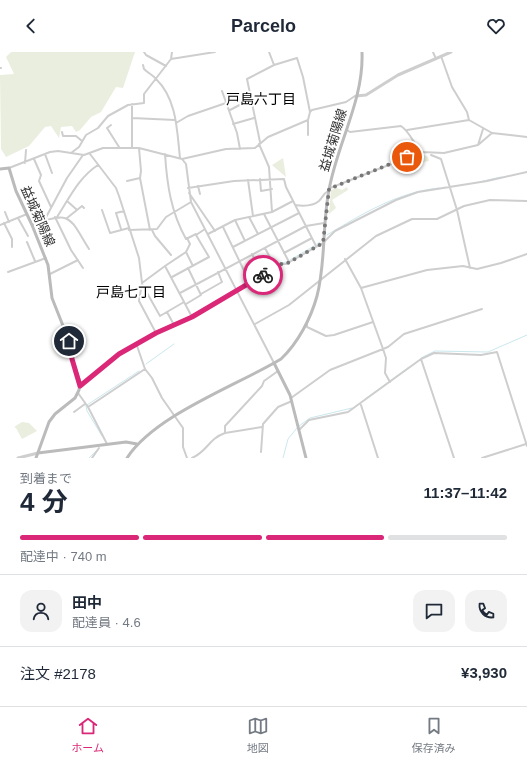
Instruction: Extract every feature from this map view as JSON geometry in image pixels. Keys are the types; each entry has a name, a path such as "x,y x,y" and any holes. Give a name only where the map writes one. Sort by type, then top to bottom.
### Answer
{"main road":[{"name":"益城菊陽線","path":"127,458 137,444 158,426 274,363 291,348 306,322 315,302 320,280 324,223 329,190 356,95 361,73 362,52"},
{"name":"益城菊陽線","path":"9,168 16,191 46,258 50,274 52,298 69,341 72,359 80,386"},
{"path":"0,170 9,168"},
{"path":"274,363 291,399 306,458"},
{"path":"36,458 49,422 55,414 74,398 78,393 80,386"},
{"path":"38,453 126,442 137,444"}],"street":[{"path":"144,52 146,55 166,66"},
{"path":"72,153 86,135 98,128 108,116 132,104 145,102 144,94 171,59 172,52"},
{"path":"171,59 215,52"},
{"path":"269,52 274,65"},
{"path":"433,52 436,59"},
{"path":"310,112 346,102 356,95 366,95 398,75 451,52"},
{"path":"441,56 452,87 467,112 469,120"},
{"path":"272,212 272,189 269,167 259,143 247,79 274,65 296,58 303,76 310,112 308,120 308,135"},
{"path":"143,65 144,70 156,78 168,94 175,122 181,159"},
{"path":"222,91 240,149"},
{"path":"230,110 251,99"},
{"path":"132,118 175,122 226,103"},
{"path":"132,104 132,147"},
{"path":"233,124 254,118"},
{"path":"181,159 226,149 255,148 259,143 268,137 308,120"},
{"path":"408,130 469,120 492,133 527,137"},
{"path":"111,125 107,128 119,147"},
{"path":"346,130 350,132 401,126 408,130 417,148 422,152 442,159 449,188 457,210 470,268"},
{"path":"478,145 483,129"},
{"path":"62,132 64,136 76,136 82,141"},
{"path":"428,154 444,153 478,145 492,133"},
{"path":"9,168 45,154 58,151 84,155 103,148 119,147 139,148 181,159 186,164 188,192 191,202 226,267 237,292 274,363"},
{"path":"139,148 141,171 140,178 151,230 171,255"},
{"path":"25,163 26,150"},
{"path":"295,205 303,206 315,203 319,201 323,194 329,190 422,152"},
{"path":"45,154 52,173"},
{"path":"90,154 116,188 139,258 142,284 139,298 140,305 156,333"},
{"path":"142,284 186,252 190,244 176,222 173,212 165,154"},
{"path":"44,221 67,178 84,155"},
{"path":"34,159 41,175 39,181 51,208"},
{"path":"56,217 84,176 98,165"},
{"path":"80,386 119,354 136,343 192,317 237,292 250,282 280,264 289,262 323,243 335,231 396,200 418,192 449,188 527,172"},
{"path":"127,181 140,178"},
{"path":"260,179 261,191 272,189"},
{"path":"188,188 248,180 284,179 293,201 316,246"},
{"path":"248,180 253,216"},
{"path":"198,186 200,194"},
{"path":"188,192 215,231"},
{"path":"255,324 289,305 345,259 356,253 376,236 412,220 437,219 474,203 490,200 527,201"},
{"path":"67,201 76,209"},
{"path":"208,234 235,220 272,212 293,201"},
{"path":"102,210 110,233 129,229 151,230 157,229 166,217 191,202"},
{"path":"67,218 76,209 82,206 84,208"},
{"path":"121,230 116,213 124,211"},
{"path":"5,212 9,222"},
{"path":"233,247 299,213"},
{"path":"0,225 27,214"},
{"path":"264,214 289,262"},
{"path":"56,217 71,250 83,268"},
{"path":"32,225 56,217 67,218 75,224 89,249"},
{"path":"249,217 258,234"},
{"path":"18,218 28,236"},
{"path":"235,220 246,241"},
{"path":"4,223 12,239 12,246"},
{"path":"180,293 226,267 306,226 324,223"},
{"path":"223,227 250,282"},
{"path":"187,238 205,229"},
{"path":"172,277 209,256 196,234"},
{"path":"284,253 312,238"},
{"path":"27,242 36,261"},
{"path":"265,248 275,267"},
{"path":"186,252 193,266"},
{"path":"252,254 263,275"},
{"path":"361,288 427,270 463,266 477,269 527,254"},
{"path":"8,272 46,258"},
{"path":"345,259 361,288 384,348 386,358 384,373 390,380"},
{"path":"50,274 78,260"},
{"path":"165,266 192,317"},
{"path":"188,268 201,294"},
{"path":"142,284 160,316 222,282 218,272"},
{"path":"192,458 204,450 214,437 225,433 262,427 278,407 330,370 384,348 409,332 482,309"},
{"path":"167,312 174,325"},
{"path":"306,322 307,327 326,336 334,335 373,322"},
{"path":"136,343 146,369 174,417 183,428 183,447 187,458"},
{"path":"298,428 309,420 348,412 361,405 390,380 434,353 481,355 497,352 527,444 482,458"},
{"path":"422,359 454,458"},
{"path":"88,406 146,369"},
{"path":"225,433 225,426 262,386 264,381 278,371"},
{"path":"78,393 88,406 107,444"},
{"path":"74,412 85,404"},
{"path":"361,405 378,458"},
{"path":"261,452 264,431 262,427"},
{"path":"92,458 99,448"},
{"path":"18,458 38,453"}],"green space":[{"path":"11,52 135,52 123,88 116,87 101,112 91,117 80,130 76,132 72,126 61,127 59,138 51,126 45,127 29,146 6,157 1,149 0,75 14,74 6,57"},
{"path":"420,153 428,157 429,161 405,165 402,160"},
{"path":"283,158 286,177 272,165"},
{"path":"347,187 348,190 332,200 336,208 329,214 331,190 337,188 342,190"},
{"path":"22,422 29,423 37,431 22,439 14,427"}],"waterway":[{"path":"483,181 501,177"},
{"path":"327,235 367,212 395,199 424,190 439,188"},
{"path":"290,260 314,246"},
{"path":"276,265 286,262"},
{"path":"175,323 180,321"},
{"path":"421,358 435,351 488,352 527,335"},
{"path":"146,364 174,344"},
{"path":"365,399 409,367"},
{"path":"87,405 139,371"},
{"path":"86,406 87,411 102,436"},
{"path":"299,426 310,418 352,408"},
{"path":"283,458 288,439 297,428"},
{"path":"89,458 97,450"}],"way so far":[{"path":"263,275 280,264 286,264 323,243 325,213 329,189 407,157"}],"district":[{"name":"戸島六丁目","path":"261,99"},
{"name":"戸島七丁目","path":"131,292"}],"route":[{"path":"69,341 73,365 80,382 80,386 119,354 136,343 183,322 237,292 263,275"}]}
